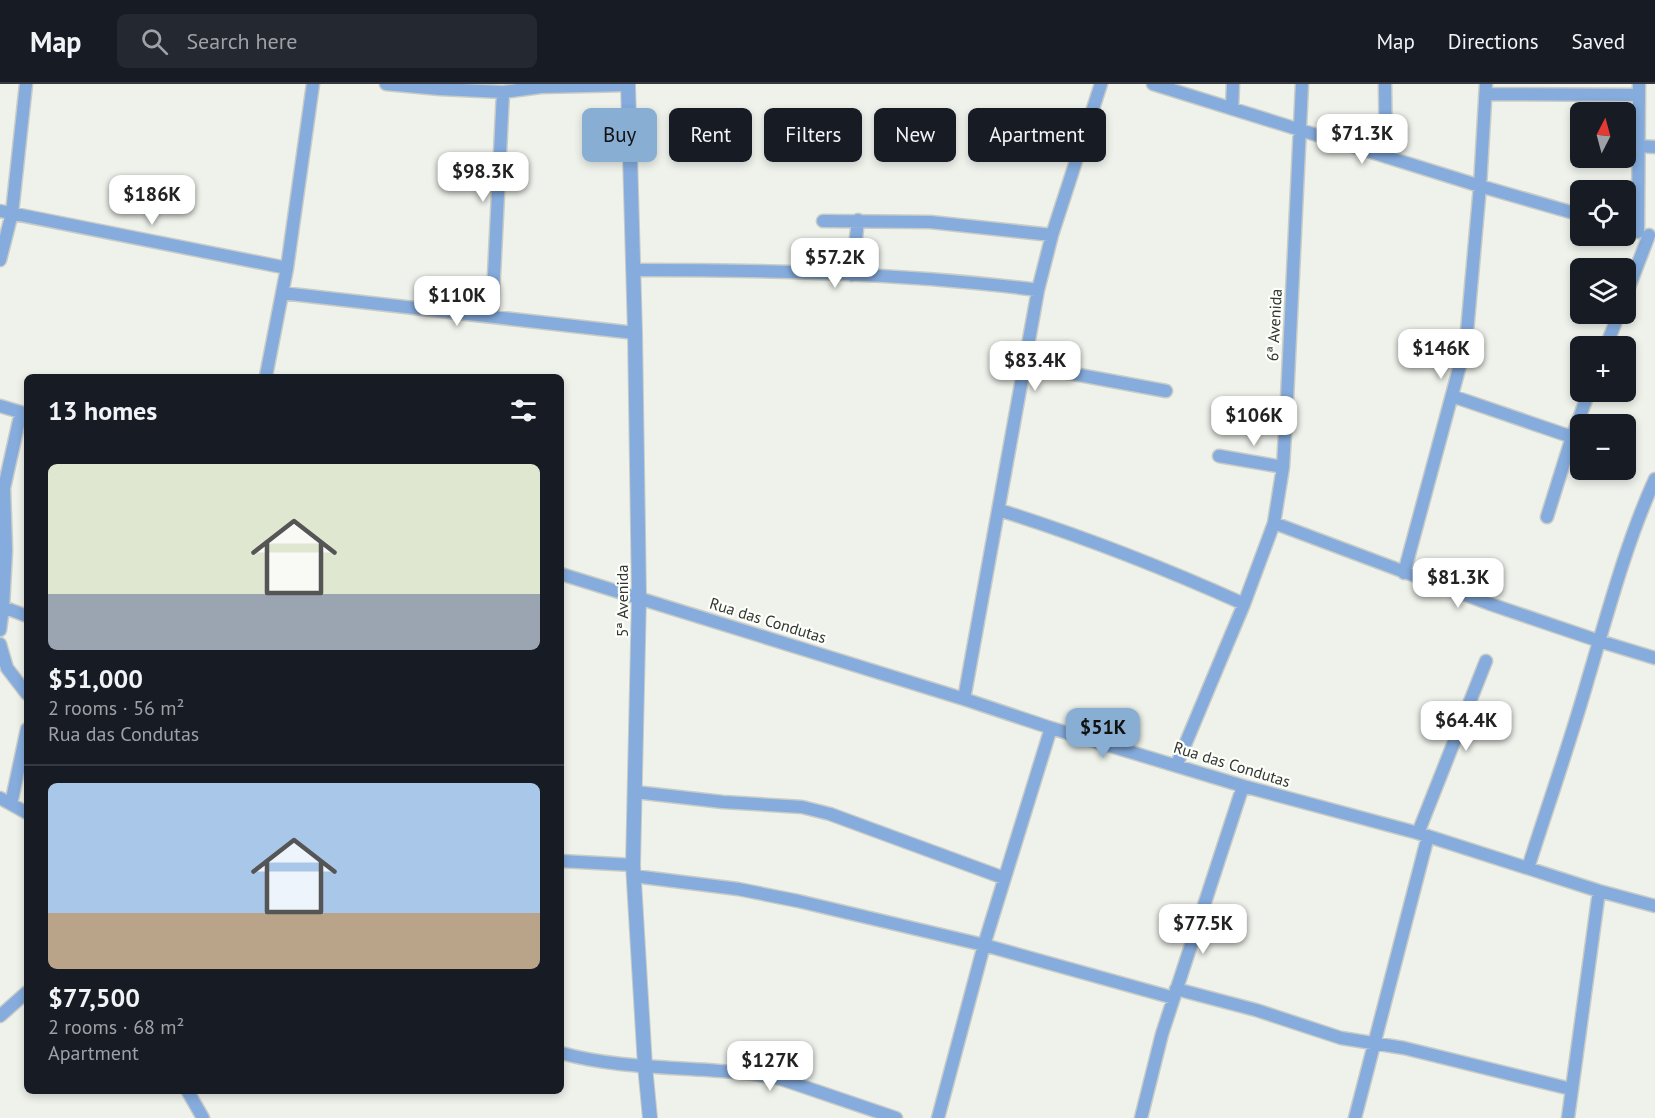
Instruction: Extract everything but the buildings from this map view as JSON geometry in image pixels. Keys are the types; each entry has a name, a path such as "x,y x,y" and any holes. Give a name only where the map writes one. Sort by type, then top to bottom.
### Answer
{"street":[{"path":"0,260 26,84"},
{"path":"266,374 287,268 313,84"},
{"path":"386,84 503,92 541,87 628,84"},
{"name":"5ª Avenida","path":"628,84 639,597 634,870 650,1118"},
{"path":"964,699 1038,290 1052,235 1101,84"},
{"path":"1153,84 1184,89 1232,109 1570,212"},
{"path":"1232,109 1233,84"},
{"name":"6ª Avenida","path":"1176,764 1244,604 1274,524 1283,467 1302,130 1302,84"},
{"path":"1385,84 1386,157"},
{"path":"1404,573 1466,343 1486,89 1639,89 1638,146 1642,233 1636,258"},
{"path":"492,316 503,92"},
{"path":"1638,146 1655,147"},
{"path":"6,212 287,268"},
{"path":"852,275 858,220"},
{"path":"823,221 930,222 1052,235"},
{"path":"633,270 768,271 852,275 987,283 1038,290"},
{"path":"282,293 635,333"},
{"path":"1025,365 1166,391"},
{"path":"1452,396 1570,436"},
{"path":"0,406 24,413 4,488 6,550 0,630"},
{"path":"1547,517 1570,443"},
{"path":"1219,456 1283,467"},
{"path":"1528,868 1581,705 1599,641 1644,504 1655,479"},
{"path":"999,510 1153,564 1244,604"},
{"path":"1274,524 1404,573 1599,641 1655,658"},
{"name":"Rua das Condutas","path":"564,575 1051,728 1243,786 1423,834 1599,891 1655,906"},
{"path":"3,607 24,615"},
{"path":"0,644 7,668 24,690"},
{"path":"1355,1118 1423,834 1486,661"},
{"path":"938,1118 984,945 1051,728"},
{"path":"24,739 5,801 24,811"},
{"path":"1141,1118 1162,1034 1243,786"},
{"path":"635,792 723,802 802,807 830,814 1004,878"},
{"path":"564,861 634,870 738,889 984,945 1175,993 1256,1010 1341,1038 1404,1048 1571,1089"},
{"path":"1568,1118 1599,891"},
{"path":"0,1016 24,995"},
{"path":"564,1054 600,1061 711,1069 781,1079 896,1118"},
{"path":"189,1094 203,1118"}]}
